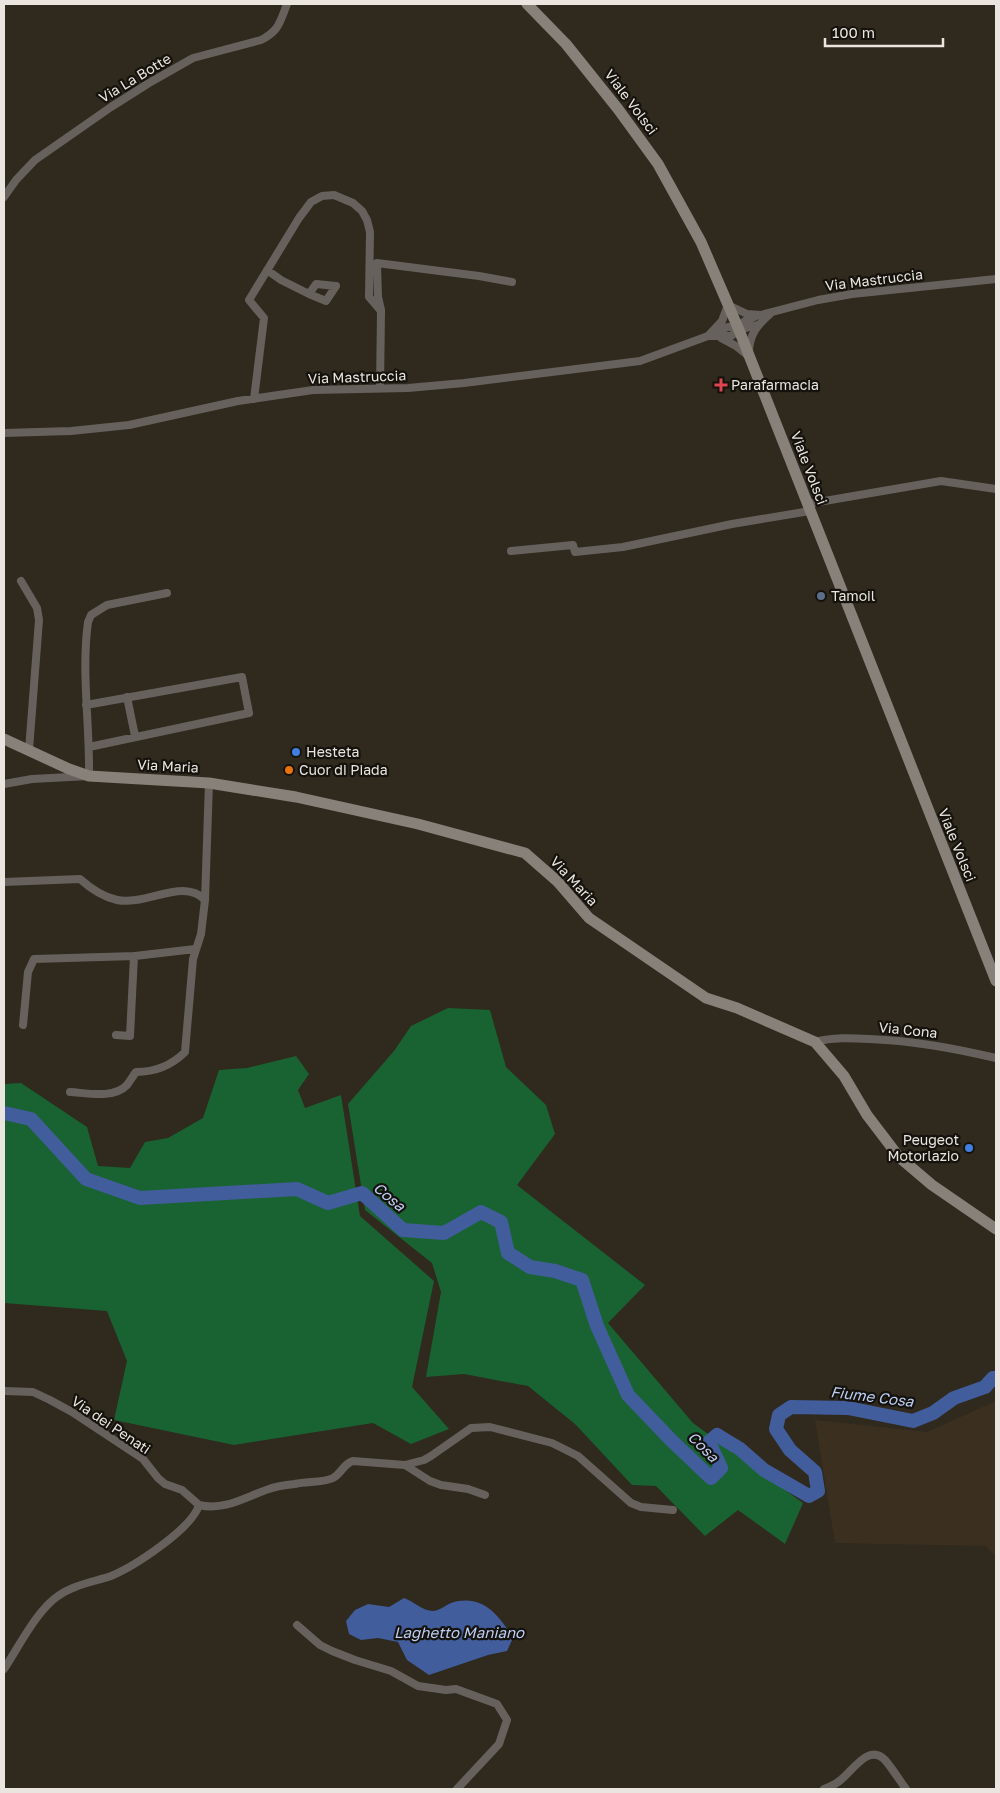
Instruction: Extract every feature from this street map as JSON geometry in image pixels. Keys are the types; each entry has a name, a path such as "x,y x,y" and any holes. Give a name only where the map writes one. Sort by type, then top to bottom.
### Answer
{"street":[{"name":"Via La Botte","path":"4,197 16,180 35,160 149,83 193,58 270,36 276,30 286,4"},
{"name":"Viale Volsci","path":"527,4 566,44 618,109 658,164 701,242 750,358 996,982"},
{"path":"254,399 264,318 249,300 299,218 312,202 322,196 334,195 353,203 362,211 367,220 370,232 369,297 381,311"},
{"path":"380,388 381,311 378,296 377,263 512,282"},
{"path":"267,270 281,280 309,294"},
{"name":"Via Mastruccia","path":"758,316 818,300 852,294 996,279"},
{"path":"750,358 736,346 711,334 722,321 728,305 741,312 758,316"},
{"path":"750,358 750,342 757,325 770,314"},
{"path":"720,338 731,336 750,319 758,316"},
{"path":"738,329 757,325"},
{"name":"Via Mastruccia","path":"4,433 71,431 129,425 254,399 313,390 464,383 640,361 728,327 738,329"},
{"path":"511,551 573,546 575,552 623,547 940,481 996,489"},
{"path":"21,580 37,608 39,620 29,750"},
{"path":"4,784 32,779 89,776 86,705 86,631 88,622 91,615 107,605 167,593"},
{"path":"86,705 242,677 249,712 89,747"},
{"path":"127,697 135,736"},
{"name":"Via Maria","path":"4,739 69,769 89,776 209,783 333,804 418,824 525,853 557,881 588,918 706,998 737,1008 816,1042 844,1076 867,1115 900,1157 932,1185 996,1229"},
{"path":"70,1092 103,1094 116,1092 126,1086 136,1072 150,1072 162,1068 173,1063 185,1052 195,949 203,927 209,783"},
{"path":"4,882 80,879 94,889 116,900 146,899 182,890 199,894 205,900"},
{"path":"23,1025 28,972 34,959 134,956 195,949"},
{"path":"116,1035 130,1036 134,956"},
{"name":"Via Cona","path":"816,1042 827,1038 858,1038 916,1042 996,1058"},
{"name":"Via dei Penati","path":"4,1391 33,1392 64,1408 142,1459 158,1478 166,1484 182,1490 198,1506"},
{"path":"4,1669 44,1609 58,1596 73,1588 112,1575 152,1552 181,1529 195,1514 198,1506 230,1505 269,1489 298,1483 328,1480 334,1478 348,1462 405,1465 424,1460 471,1428 490,1427 552,1443 578,1456 630,1503 641,1507 673,1510"},
{"path":"405,1465 430,1481 441,1485 468,1489 485,1495"},
{"path":"297,1625 320,1645 355,1660 391,1671 418,1686 446,1690 456,1688 497,1704 507,1720 499,1744 457,1789"},
{"path":"824,1789 838,1783 862,1758 869,1755 878,1756 885,1760 906,1789"}],"shaded area":[{"path":"996,1401 996,1557 986,1546 835,1543 815,1420 927,1432"}],"green space":[{"path":"448,1008 490,1010 506,1067 546,1105 555,1134 517,1185 645,1285 608,1323 693,1423 803,1503 785,1544 738,1510 705,1536 656,1486 632,1485 575,1424 528,1386 464,1374 426,1377 441,1292 432,1263 365,1210 348,1104 394,1051 411,1026"},
{"path":"296,1056 309,1074 298,1090 305,1108 341,1095 360,1216 434,1281 412,1387 449,1429 411,1444 373,1423 234,1445 114,1420 127,1361 107,1311 4,1303 4,1084 21,1083 87,1127 98,1166 130,1168 145,1142 168,1138 203,1118 219,1070 247,1068"}],"water":[{"name":"Laghetto Maniano","path":"404,1598 433,1611 451,1603 462,1601 472,1601 481,1604 502,1621 513,1638 507,1651 488,1655 429,1675 407,1660 398,1642 378,1638 361,1640 349,1634 346,1621 355,1610 368,1604 389,1607"}],"waterway":[{"name":"Cosa","path":"4,1113 31,1119 86,1179 140,1198 297,1189 328,1203 362,1193 403,1230 444,1233 481,1212 501,1222 508,1253 530,1267 555,1271 582,1280 597,1326 628,1395 711,1478 721,1468 709,1442 717,1435 740,1449 764,1470 809,1496 818,1491 815,1472 790,1450 776,1429 779,1415 791,1407 848,1408 913,1421 933,1413 954,1398 985,1387 993,1378 996,1378"}],"place":[{"name":"Parafarmacia","path":"721,385"},
{"name":"Tamoil","path":"821,596"},
{"name":"Hesteta","path":"296,752"},
{"name":"Cuor di Piada","path":"289,770"},
{"name":"Peugeot Motorlazio","path":"969,1148"}],"water label":[{"name":"Fiume Cosa","path":"872,1397"}]}
